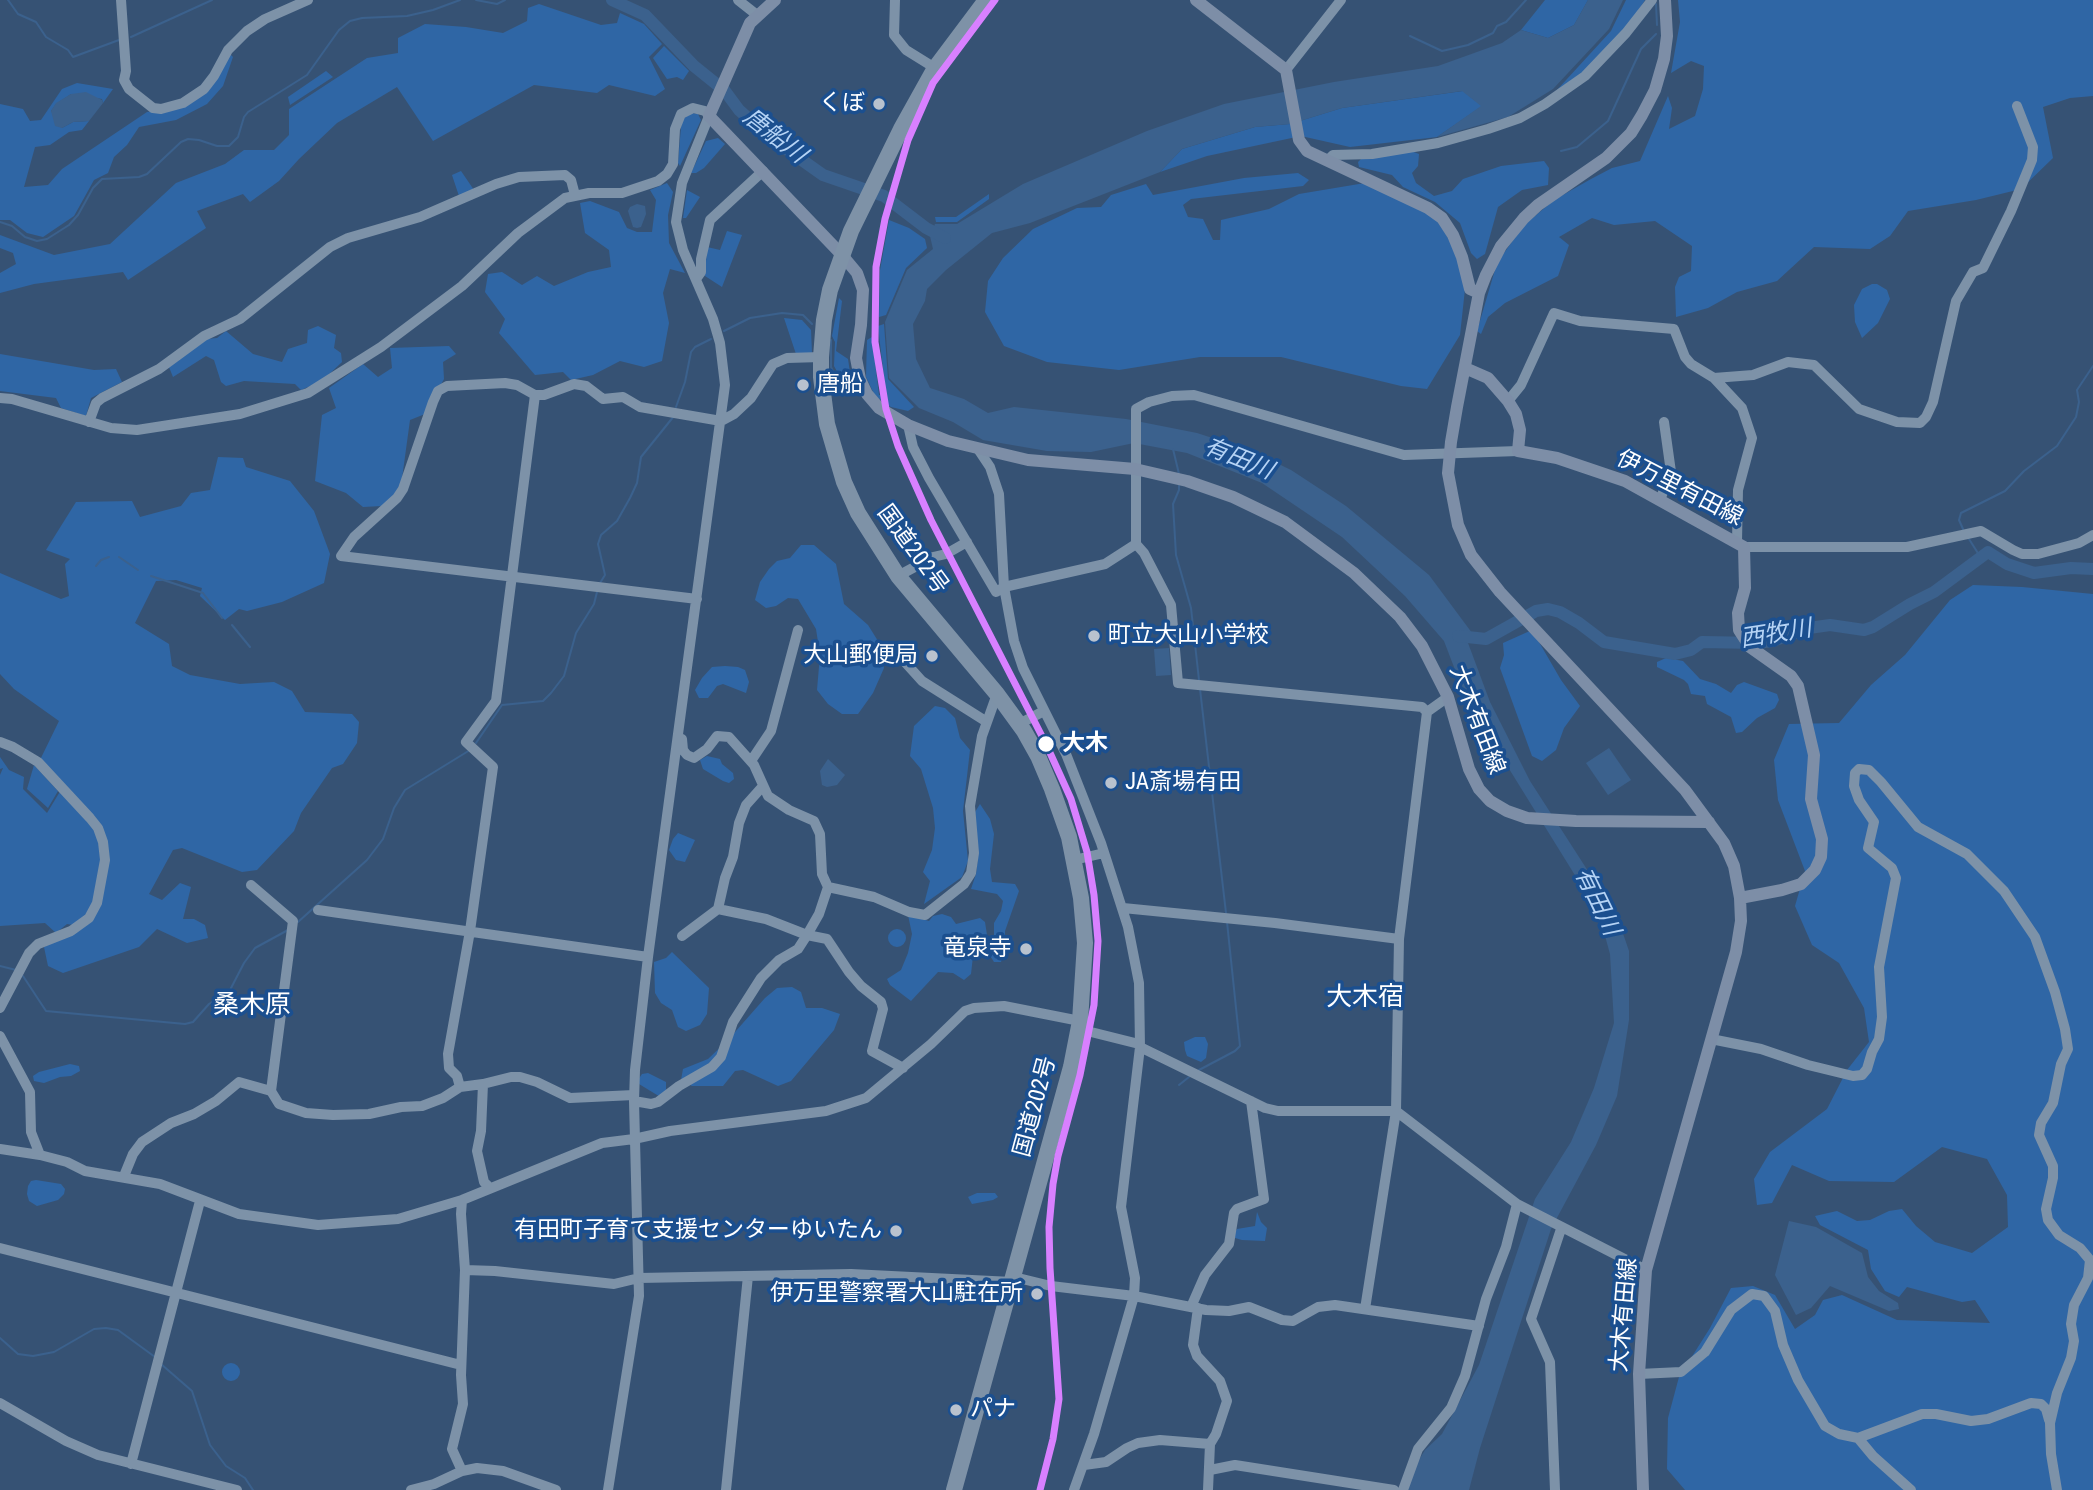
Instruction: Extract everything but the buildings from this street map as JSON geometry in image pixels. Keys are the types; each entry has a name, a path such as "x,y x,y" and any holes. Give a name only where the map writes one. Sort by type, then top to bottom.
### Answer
{"highway":[{"name":"国道202号","path":"954,1490 1071,1067 1079,1025 1085,943 1081,898 1069,837 1038,756 997,694 898,576 858,513 844,482 827,424 821,357 828,300 842,255 865,202 935,68 986,0"}],"main road":[{"path":"709,116 743,35 757,15 775,0"},
{"path":"1196,0 1288,75 1299,140 1307,151 1428,208 1442,218 1462,257 1470,289 1479,293"},
{"path":"1665,0 1667,36 1664,59 1655,90 1642,115 1631,132 1606,158 1538,205 1524,218 1501,246 1479,293 1449,454 1448,473 1453,507 1464,540 1484,573 1685,790 1709,822"},
{"name":"大木有田線","path":"709,116 857,273 863,290 856,358 860,379 867,394 879,408 908,425 948,441 1028,460 1135,464 1233,497 1284,522 1353,573 1400,617 1422,646 1448,696 1469,769 1479,789 1490,801 1527,818 1709,822 1724,843 1734,866 1741,921 1736,952 1646,1270 1639,1374 1643,1490"},
{"path":"1465,368 1488,378 1508,401 1516,414 1520,430 1518,451"},
{"name":"伊万里有田線","path":"1518,451 1557,458 1625,481 1740,544 1745,588 1738,618 1747,642 1791,676 1798,686 1814,755 1811,799 1822,839 1821,857 1815,870 1801,884 1740,898"}],"street":[{"path":"121,0 124,80 129,89 153,108 161,109 183,103 204,89 228,50 247,31 265,19 308,0"},
{"path":"738,0 757,15"},
{"path":"895,0 894,35 906,50 935,68"},
{"path":"1288,75 1341,0"},
{"path":"1328,160 1334,155 1372,154 1438,143 1520,118 1585,76 1626,33 1652,0"},
{"path":"1714,378 1753,375 1788,362 1814,365 1859,409 1897,422 1920,423 1933,402 1956,301 1973,272 1983,268 2032,160 2033,147 2017,106"},
{"path":"0,398 124,430 153,429 240,414 308,393 407,328 476,275 518,233 556,204 575,195 622,193 658,181 667,174 673,164 675,129 681,114 693,108 705,111 709,116 682,183 676,222 683,250 720,343 725,385 648,957 634,1098 639,1278 636,1323 608,1490"},
{"path":"696,279 701,272 701,259 710,220 763,171"},
{"path":"89,422 92,410 102,398 153,373 205,336 240,319 330,247 348,238 420,217 496,184 519,177 565,174 572,180 575,195"},
{"path":"1508,401 1521,385 1554,313 1580,321 1674,328 1685,357 1691,364 1714,378 1742,408 1748,420 1752,438 1738,489 1740,544 1907,547 1981,531 2012,550 2022,554 2038,554 2079,543 2093,536"},
{"path":"697,599 341,556 355,537 397,498 403,489 433,402 438,391 447,386 505,383 544,396 574,384 586,386 603,398 623,397 640,407 721,421 734,414 751,398 773,364 787,358 821,357"},
{"path":"460,1087 457,1076 449,1069 448,1054 470,931 493,766 467,742 496,701 535,395"},
{"path":"1427,712 1422,707 1178,684 1171,606 1144,553 1136,544 1136,409 1149,402 1172,396 1194,395 1404,455 1518,451"},
{"path":"1660,500 1671,472 1664,422"},
{"path":"908,425 913,447 996,592 1004,587 1105,564 1136,544"},
{"path":"978,449 990,467 999,494 1004,587 1014,642 1023,668 1066,754 1104,853 1122,908 1139,983 1139,1046 1121,1208 1135,1278 1134,1296 1084,1465 1074,1490"},
{"path":"898,576 967,542"},
{"path":"751,761 771,731 798,630"},
{"path":"903,660 922,681 987,722"},
{"path":"828,887 874,897 918,915 925,915 964,884 971,873 974,853 971,806 982,736 997,694"},
{"path":"1365,1309 1396,1111 1399,939 1427,712 1448,696"},
{"path":"1019,724 1044,711"},
{"path":"251,885 292,921 271,1091 279,1104 306,1113 369,1114 401,1107 422,1106 443,1098 460,1087 511,1077 537,1082 570,1098 634,1098 651,1104 658,1102 712,1067 721,1057 733,1022 761,978 779,960 798,949 819,914 828,887 822,874 821,842 814,821 775,802 763,786 751,761 729,737 717,736 700,755 694,758 687,755 683,750 680,718"},
{"path":"0,742 38,762 99,828 105,860 97,903 89,918 71,931 37,944 18,972 0,1008"},
{"path":"1711,1039 1761,1049 1808,1065 1853,1076 1862,1075 1867,1069 1879,1039 1882,1017 1879,967 1896,878 1892,867 1868,848 1874,822 1859,800 1854,786 1855,773 1859,769 1869,770 1918,827 1967,854 2004,891 2035,937 2065,1029 2067,1049 2053,1103 2041,1123 2039,1135 2053,1166 2046,1209 2048,1220 2059,1235 2080,1248 2090,1260 2088,1278 2074,1305 2071,1358 2057,1392 2050,1423"},
{"path":"682,936 718,909 733,857 739,823 746,805 763,786"},
{"path":"1073,860 1104,853"},
{"path":"1122,908 1275,923 1399,939"},
{"path":"718,909 766,919 807,935 827,939 849,972 881,1002 883,1009 872,1051 903,1068"},
{"path":"318,910 648,957"},
{"path":"0,1149 40,1155 67,1162 85,1171 160,1184 239,1214 318,1225 398,1219 462,1200 602,1143 839,1108 866,1098 931,1044 965,1011 974,1007 1004,1006 1079,1025 1139,1046 1265,1108 1278,1111 1396,1111 1519,1205 1646,1270"},
{"path":"0,1036 30,1092 31,1132 40,1155"},
{"path":"124,1176 133,1154 142,1142 171,1123 216,1101 239,1082 271,1091"},
{"path":"483,1084 481,1131 477,1151 484,1182 490,1188"},
{"path":"1208,1490 1210,1444 1227,1401 1220,1381 1197,1356 1193,1345 1195,1307 1205,1275 1228,1244 1234,1213 1237,1209 1264,1199 1251,1101"},
{"path":"462,1200 465,1270 461,1365 463,1404 452,1448 462,1471"},
{"path":"131,1464 200,1201"},
{"path":"1403,1490 1418,1449 1451,1408 1465,1376 1486,1298 1519,1205"},
{"path":"1555,1490 1550,1362 1531,1319 1562,1229"},
{"path":"0,1248 461,1365"},
{"path":"465,1270 614,1284 639,1278 851,1274 1013,1280 1229,1311 1249,1307 1282,1320 1293,1321 1318,1307 1335,1305 1479,1326"},
{"path":"726,1490 748,1276"},
{"path":"1639,1374 1681,1372 1705,1352 1738,1303 1752,1294 1764,1296 1775,1311 1783,1345 1815,1412 1825,1426 1839,1434 1858,1438 1922,1414 1936,1413 1971,1421 1988,1419 2031,1403 2041,1404 2046,1409 2050,1423 2051,1454 2057,1490"},
{"path":"0,1404 66,1441 98,1455 237,1490"},
{"path":"1858,1438 1873,1456 1911,1490"},
{"path":"1084,1465 1106,1462 1138,1443 1160,1440 1210,1444"},
{"path":"1210,1470 1235,1465 1394,1490"},
{"path":"411,1490 477,1468 503,1471 556,1490"}],"shaded area":[{"path":"1545,0 1588,0 1574,25 1548,38 1521,30"},
{"path":"1626,0 1645,0 1627,29 1585,72 1556,91 1611,31"},
{"path":"1678,0 2093,0 2093,96 2070,98 2043,107 2053,158 2021,189 1976,200 1908,211 1890,236 1870,249 1814,247 1777,281 1737,292 1708,308 1676,317 1675,287 1679,277 1691,271 1692,246 1655,221 1614,225 1592,218 1559,237 1569,245 1558,276 1505,303 1488,317 1481,334 1477,331 1497,263 1523,226 1554,200 1591,179 1612,168 1640,161 1668,96 1672,108 1669,129 1695,116 1703,89 1704,66 1691,61 1671,73 1680,22"},
{"path":"539,4 601,25 617,23 620,13 644,24 662,44 649,57 665,89 655,96 609,85 597,93 534,85 433,141 397,87 337,123 279,181 250,202 243,194 197,211 206,228 128,280 123,272 34,284 0,293 0,273 16,264 13,253 0,248 0,235 54,255 110,244 176,183 225,164 244,150 274,150 289,135 289,109 367,58 398,53 398,38 425,24 503,33 527,21 528,8"},
{"path":"664,46 689,71 683,80 677,77 667,79 653,58"},
{"path":"229,53 233,57 223,86 207,104 176,120 139,127 127,145 114,157 108,173 94,180 74,216 43,237 27,233 10,220 0,220 0,104 23,109 30,121 41,120 62,89 77,83 113,89 103,103 102,99 71,94 51,111 62,128 73,122 89,121 82,130 69,132 50,145 35,147 24,187 48,185 62,169 147,112 183,106"},
{"path":"326,71 333,77 290,105 288,97"},
{"path":"1463,91 1482,106 1437,137 1350,147 1301,136 1207,156 1160,172 1182,149 1255,127 1290,124 1342,108"},
{"path":"691,113 698,114 701,120 680,166 681,127 683,119"},
{"path":"718,138 725,144 704,168 691,173 706,141"},
{"path":"1411,151 1419,154 1418,166 1412,173 1416,183 1434,196 1452,191 1463,179 1501,166 1544,161 1549,168 1548,185 1522,190 1498,207 1485,254 1477,259 1471,253 1460,223 1435,202 1403,187 1392,175 1359,167 1358,162 1363,157"},
{"path":"461,171 474,190 459,196 452,175"},
{"path":"1298,173 1309,180 1303,186 1191,199 1183,205 1188,217 1203,219 1213,240 1220,240 1221,220 1269,209 1299,194 1365,183 1422,207 1439,222 1457,254 1465,289 1460,335 1427,389 1401,386 1281,357 1200,357 1119,370 1047,362 1004,346 985,312 988,281 1003,258 1033,229 1077,208 1101,207 1111,195 1146,184 1153,195 1244,178"},
{"path":"667,183 673,192 668,215 669,243 685,273 670,269 663,293 669,323 662,361 644,367 620,361 593,375 571,380 563,372 535,375 499,333 505,319 485,292 488,274 502,272 522,285 537,276 554,286 588,272 611,267 609,250 585,233 580,203 590,201 619,212 627,228 637,232 652,232 656,200 650,190"},
{"path":"687,190 700,197 686,218 683,218"},
{"path":"989,194 989,199 957,222 936,222 935,217 956,217"},
{"path":"889,220 909,228 925,239 927,248 906,268 886,315 879,317 880,270"},
{"path":"727,231 742,235 722,287 705,276 707,247 720,250"},
{"path":"1872,284 1887,290 1890,299 1878,323 1862,338 1855,322 1854,305 1862,289"},
{"path":"839,298 842,301 836,351 848,359 851,379 840,377 834,366 835,342 832,336"},
{"path":"784,318 802,320 811,330 812,353 796,354"},
{"path":"884,324 888,379 914,407 908,411 891,407 875,396 866,377 867,340 872,337 879,395 886,395 878,326"},
{"path":"318,326 336,335 334,348 341,353 342,362 322,381 301,390 295,384 244,381 226,386 221,382 214,360 206,356 173,377 169,367 207,339 217,338 226,331 253,354 282,362 288,349 307,343 308,330"},
{"path":"449,346 456,354 443,362 444,379 425,414 410,420 400,493 382,506 363,507 346,493 315,481 322,415 336,408 329,388 363,364 378,377 392,368 390,348"},
{"path":"0,354 94,370 116,369 122,382 91,398 86,416 61,408 56,398 0,391"},
{"path":"218,457 243,458 246,467 290,481 314,511 330,554 324,583 282,602 247,611 239,609 225,620 200,596 202,588 176,580 156,581 135,623 169,644 172,666 190,675 240,684 274,682 292,691 305,712 352,714 359,722 357,743 343,764 332,768 301,813 294,831 257,870 242,872 182,848 173,850 149,894 162,900 180,883 191,887 183,919 194,919 205,925 208,938 187,943 157,929 139,947 63,973 48,966 44,947 74,930 73,925 67,924 56,933 45,923 0,926 0,775 3,768 0,769 0,757 9,770 24,777 23,789 47,813 64,785 40,760 59,721 14,689 0,674 0,573 61,599 69,596 65,564 70,559 46,550 76,502 132,501 140,517 181,506 191,493 210,490"},
{"path":"801,545 814,545 836,564 844,604 868,625 878,641 884,668 873,693 858,714 842,714 828,704 817,690 820,655 816,629 798,599 788,598 776,606 766,608 755,600 760,582 769,569 777,561 790,558"},
{"path":"1973,585 2093,594 2093,1490 1685,1490 1667,1469 1668,1418 1679,1377 1731,1288 1753,1286 1775,1295 1795,1329 1815,1315 1823,1300 1842,1295 1897,1320 1990,1323 1975,1300 1962,1302 1907,1287 1899,1297 1885,1291 1871,1269 1868,1250 1820,1225 1815,1216 1837,1211 1857,1221 1870,1220 1889,1211 1902,1209 1916,1226 1935,1242 1972,1253 2008,1227 2007,1195 1987,1159 1942,1147 1894,1182 1829,1181 1792,1165 1772,1203 1757,1205 1754,1179 1770,1152 1827,1109 1847,1070 1869,1042 1864,1008 1839,963 1812,945 1795,906 1805,871 1778,800 1774,760 1789,724 1839,723 1871,685 1905,655 1950,600"},
{"path":"1532,630 1561,680 1580,706 1564,728 1556,750 1542,761 1532,756 1500,668 1504,655 1503,643"},
{"path":"1666,658 1683,661 1700,679 1731,693 1737,685 1744,682 1777,694 1779,700 1775,708 1757,718 1742,732 1736,733 1731,717 1707,704 1705,696 1691,694 1684,680 1657,667 1657,662"},
{"path":"725,666 745,670 749,682 746,693 723,684 717,686 708,698 699,698 695,690 702,678 712,667"},
{"path":"935,706 945,708 955,718 960,738 970,750 963,811 968,861 962,877 924,904 930,881 923,872 932,850 935,828 933,808 921,769 910,756 914,726"},
{"path":"707,756 720,759 733,773 734,779 729,783 703,769 700,760"},
{"path":"34,765 58,791 48,808 27,789"},
{"path":"980,804 990,819 994,834 990,869 992,882 1015,884 1019,891 1005,931 1001,962 994,962 989,954 994,938 994,923 1003,901 997,894 971,889 978,858 975,812"},
{"path":"678,833 695,840 685,862 676,860 669,850"},
{"path":"942,914 951,917 956,924 980,918 985,922 987,935 984,945 973,956 971,974 964,980 953,973 938,972 911,1001 890,985 887,979 901,970 908,953 912,934 908,915 929,921 933,916"},
{"path":"897,929 903,932 906,938 903,944 897,947 891,944 888,938 891,932"},
{"path":"672,952 709,988 707,1014 700,1025 686,1031 678,1027 672,1010 661,1003 655,993 654,962 666,958"},
{"path":"792,987 801,992 806,1008 822,1008 840,1014 834,1030 791,1081 778,1086 743,1070 735,1071 723,1086 692,1086 681,1080 683,1069 708,1059 765,998 777,988"},
{"path":"1195,1037 1205,1037 1208,1044 1206,1058 1201,1062 1187,1056 1185,1050 1184,1042"},
{"path":"70,1064 79,1066 80,1071 44,1083 34,1081 33,1076 39,1072"},
{"path":"648,1073 666,1082 666,1094 662,1098 639,1084 638,1080 642,1074"},
{"path":"31,1181 61,1184 65,1189 64,1194 58,1200 37,1206 29,1201 27,1194"},
{"path":"977,1193 995,1193 998,1197 972,1204 968,1197"},
{"path":"1257,1212 1267,1228 1265,1241 1235,1238 1237,1229 1255,1226"},
{"path":"231,1363 237,1366 240,1372 237,1378 231,1381 225,1378 222,1372 225,1366"}],"water":[{"name":"有田川","path":"1588,0 1623,0 1609,29 1553,89 1508,117 1437,137 1481,106 1462,91 1342,108 1290,124 1255,127 1182,149 1160,172 1030,223 992,233 927,289 925,301 913,324 916,359 930,388 964,399 988,413 1014,407 1126,419 1197,433 1252,451 1291,470 1346,506 1429,575 1475,637 1468,643 1490,702 1530,781 1617,916 1629,951 1629,1020 1617,1096 1596,1145 1551,1229 1469,1490 1408,1490 1414,1468 1425,1450 1442,1434 1479,1365 1535,1199 1571,1142 1594,1088 1614,1023 1610,954 1599,914 1467,701 1444,641 1405,596 1342,537 1262,483 1187,453 1134,443 1091,452 1047,451 983,440 953,422 919,408 889,378 885,322 907,270 933,249 930,236 935,224 957,224 1023,184 1147,131 1224,104 1334,82 1438,66 1502,43 1521,30 1548,38 1574,25"},
{"path":"86,92 103,103 89,121 73,122 62,128 55,126 51,111 56,103 71,94"},
{"path":"637,204 645,206 646,214 641,227 637,228 633,227 628,211"},
{"path":"1169,648 1171,675 1156,676 1154,649"},
{"path":"1609,748 1631,780 1608,795 1586,763"},
{"path":"828,759 845,775 837,785 827,787 822,785 820,771"},
{"path":"1789,1221 1816,1227 1862,1253 1868,1277 1879,1291 1898,1303 1899,1309 1889,1311 1830,1286 1811,1308 1796,1315 1775,1275"}],"waterway":[{"path":"8,0 18,14 36,22 46,37 68,50 73,57 119,40"},
{"path":"131,37 212,0"},
{"path":"0,222 12,226 25,237 37,241 47,239 69,225 102,179 147,174 181,142 188,139 229,146 238,137 248,112 307,75 339,30 350,21 407,16 460,0"},
{"path":"476,0 497,4 505,0"},
{"name":"唐船川","path":"612,0 645,15 768,136 823,175 884,196 926,228 945,238"},
{"path":"1410,36 1442,51 1468,45 1493,33 1497,26 1506,22 1526,0"},
{"path":"1656,4 1657,25"},
{"path":"1561,151 1577,147 1608,121 1641,49 1656,34"},
{"path":"724,331 750,318 782,313 803,315 812,324"},
{"path":"676,407 685,382 691,352 711,339"},
{"path":"831,340 831,367 835,376 850,382"},
{"path":"1963,529 1959,520 1961,513 2005,491 2024,471 2057,446 2076,417 2079,402 2077,390 2093,366"},
{"path":"600,583 605,575 598,544 601,535 617,521 630,498 637,483 641,457 674,416"},
{"path":"1173,449 1179,474"},
{"path":"1179,483 1173,504 1176,555 1191,608 1199,680"},
{"path":"1969,539 1981,558"},
{"name":"西牧川","path":"1458,636 1486,639 1536,611 1548,609 1560,612 1579,623 1604,642 1675,654 1691,650 1702,642 1758,643 1809,628 1830,625 1864,630 1934,592 1988,552 2007,564 2034,573 2071,568 2093,569"},
{"path":"96,566 109,557"},
{"path":"119,557 138,570"},
{"path":"151,576 203,593 222,618"},
{"path":"476,743 502,705 543,701 551,693 564,676 576,633 594,604 597,592"},
{"path":"232,625 250,647"},
{"path":"1200,689 1226,913"},
{"path":"298,922 367,860 383,839 394,808 405,790 470,750"},
{"path":"1199,1070 1240,1046 1227,922"},
{"path":"23,976 46,1011 185,1024 193,1022 209,1004 230,990 255,948 288,930"},
{"path":"0,966 16,970"},
{"path":"1179,1085 1189,1077"},
{"path":"0,1338 18,1354 33,1356 54,1352 94,1329 106,1328 118,1330 155,1357"},
{"path":"161,1364 192,1391 210,1445 226,1466 245,1478 253,1490"}],"transit line":[{"path":"995,0 933,83 908,140 885,219 876,267 875,342 886,409 898,446 931,520 1046,744 1071,799 1087,852 1094,895 1098,941 1094,1005 1080,1075 1058,1156 1049,1227 1059,1399 1053,1439 1040,1490"}],"place":[{"name":"くぼ","path":"879,104"},
{"name":"唐船","path":"803,385"},
{"name":"町立大山小学校","path":"1094,636"},
{"name":"大山郵便局","path":"932,656"},
{"name":"大木","path":"1046,744"},
{"name":"JA斎場有田","path":"1111,783"},
{"name":"竜泉寺","path":"1026,949"},
{"name":"有田町子育て支援センターゆいたん","path":"896,1231"},
{"name":"伊万里警察署大山駐在所","path":"1037,1294"},
{"name":"パナ","path":"956,1410"}],"district":[{"name":"大木宿","path":"1365,998"},
{"name":"桑木原","path":"252,1006"}]}
